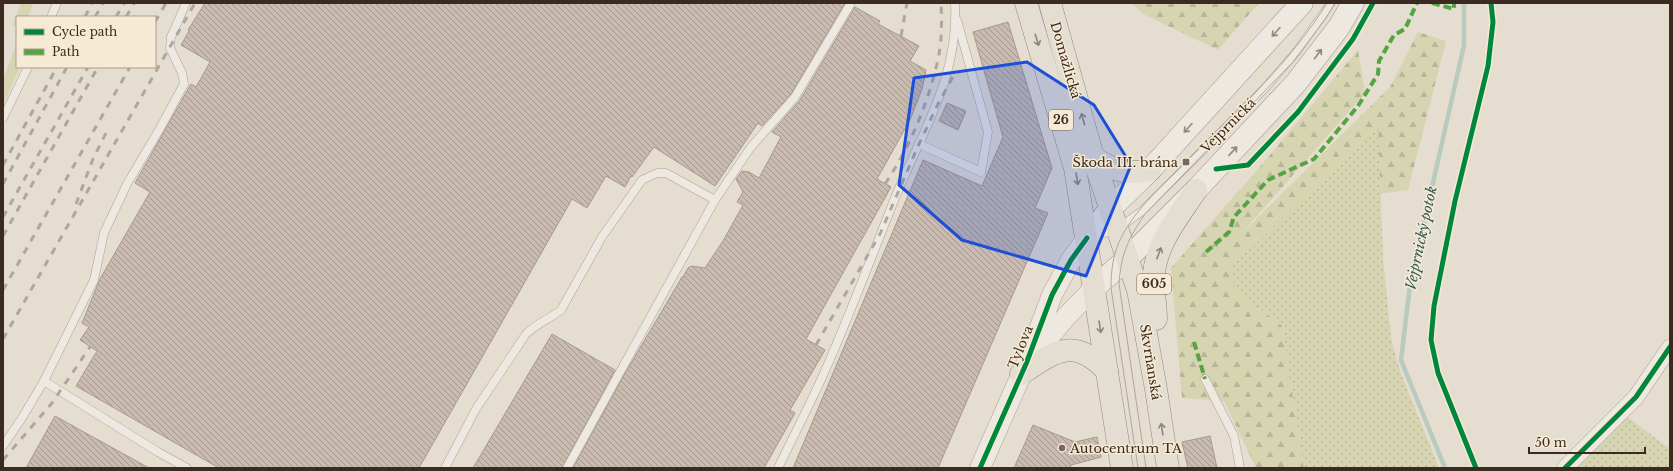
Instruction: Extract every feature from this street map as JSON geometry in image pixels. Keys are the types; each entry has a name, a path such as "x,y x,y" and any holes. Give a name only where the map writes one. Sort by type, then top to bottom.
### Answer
{"main road":[{"name":"Domažlická","path":"1026,3 1075,168 1086,238"},
{"name":"Domažlická","path":"1050,3 1093,157 1110,209"},
{"name":"Vejprnická","path":"1086,238 1110,209 1150,170 1302,3"},
{"name":"Vejprnická","path":"1094,288 1128,258 1196,190 1296,83 1339,27 1353,3"},
{"path":"1093,157 1109,167 1122,172 1150,170"},
{"name":"605","path":"1156,389 1156,311 1154,272 1162,245 1196,190"},
{"name":"26","path":"1110,209 1128,258"},
{"name":"26","path":"1086,238 1122,468"},
{"name":"Skvrňanská","path":"1128,258 1138,290 1143,313 1168,468"},
{"path":"1024,369 1060,351 1072,350 1083,352 1091,356 1107,371"}],"street":[{"name":"Tylova","path":"980,468 1024,369 1052,295 1071,260 1086,238"},
{"name":"Tylova","path":"1024,369 1065,318 1094,288"},
{"path":"1565,468 1636,397 1670,347"}],"lane":[{"path":"51,16 57,3"},
{"path":"3,446 44,381 94,280 104,233 127,184 184,84 182,73 170,48 171,37 186,3"},
{"path":"567,468 715,200 751,147 795,97 851,3"},
{"path":"778,468 828,365 897,192 938,104 945,84 953,44 955,3"},
{"name":"Vejprnická","path":"1086,238 1117,229 1142,211 1265,88 1297,52 1331,3"},
{"path":"919,144 980,172 988,132 955,14"},
{"path":"3,118 18,91 28,68"},
{"path":"445,468 476,410 526,334 534,326 553,317 561,310 602,237 642,180 657,173 666,173 715,200"},
{"path":"1206,379 1234,436 1240,468"},
{"path":"44,381 158,452 187,468"}],"highlighted area":[{"path":"1027,62 1094,105 1131,165 1086,276 962,240 899,185 914,78"}],"green space":[{"path":"21,3 33,3 28,16 16,16 16,27 12,26"},
{"path":"1132,3 1259,3 1218,50 1143,14"},
{"path":"1418,32 1446,41 1408,190 1325,201 1282,326 1304,468 1256,468 1224,401 1182,398 1171,268 1264,162 1358,50 1365,93 1242,233 1390,87"},
{"path":"16,45 16,68 20,68 3,104 3,80"},
{"path":"1378,125 1383,258 1391,338 1400,371 1439,468 1304,468 1282,326 1235,289 1232,263 1252,248"},
{"path":"1621,412 1670,449 1670,468 1565,468"}],"building":[{"path":"205,3 845,3 791,94 762,126 758,123 715,186 654,147 632,177 631,176 625,187 606,176 587,208 572,199 419,468 219,468 76,386 97,351 80,340 89,327 82,323 100,279 150,192 135,183 191,84 196,87 210,62 181,45 189,31 188,30"},
{"path":"855,7 880,21 878,24 919,46 910,61 926,70 922,89 910,120 877,179 891,187 806,339 825,350 790,410 795,413 764,468 573,468 624,375 682,277 688,268 692,266 705,268 723,241 743,205 737,202 743,192 736,179 742,171 749,172 759,178 781,137 772,132 800,100"},
{"path":"1008,22 1052,168 1035,208 1048,213 938,468 793,468 923,160 982,186 1003,137 973,32"},
{"path":"947,103 966,111 958,130 939,121"},
{"path":"552,334 615,370 562,468 473,468"},
{"path":"55,416 149,468 26,468"},
{"path":"1033,425 1075,442 1097,437 1101,457 1071,465 1070,468 1014,468"},
{"path":"1210,436 1217,468 1188,468 1182,442"}],"waterway":[{"name":"Vejprnický potok","path":"1445,468 1401,360 1410,285 1464,45 1464,3"}],"tram line":[{"path":"1138,468 1111,288 1113,262 1118,244 1127,227 1143,206 1262,86 1297,46 1327,3"},
{"path":"1146,468 1119,284 1126,247 1145,214 1293,62 1326,18 1335,3"}],"railway":[{"path":"86,16 92,3"},
{"path":"96,16 103,3"},
{"path":"117,16 124,3"},
{"path":"127,16 134,3"},
{"path":"156,20 166,3"},
{"path":"3,339 195,3"},
{"path":"901,36 907,3"},
{"path":"885,184 902,156 916,126 933,80 941,41 941,3"},
{"path":"3,165 56,68"},
{"path":"3,184 66,68"},
{"path":"3,217 87,68"},
{"path":"3,236 97,68"},
{"path":"3,290 129,68"},
{"path":"816,345 880,234 919,144 955,73"},
{"path":"76,204 93,159 108,129"},
{"path":"3,460 52,403 90,347"}],"marked path":[{"path":"1206,252 1229,232 1234,217 1268,180 1314,159 1358,106 1378,74 1379,61 1394,35 1405,29 1417,3"},
{"path":"1432,3 1454,9 1454,3"},
{"path":"1194,342 1205,379"}],"cycle path":[{"path":"1216,169 1248,165 1298,112 1353,39 1373,3"},
{"path":"1476,468 1438,373 1431,340 1434,306 1455,201 1488,66 1493,22 1491,3"},
{"path":"980,468 1026,364 1052,295 1071,260 1087,238"},
{"path":"1565,468 1636,397 1670,347"}],"place":[{"name":"Škoda III. brána","path":"1186,162"},
{"name":"Autocentrum TA","path":"1062,448"}]}
